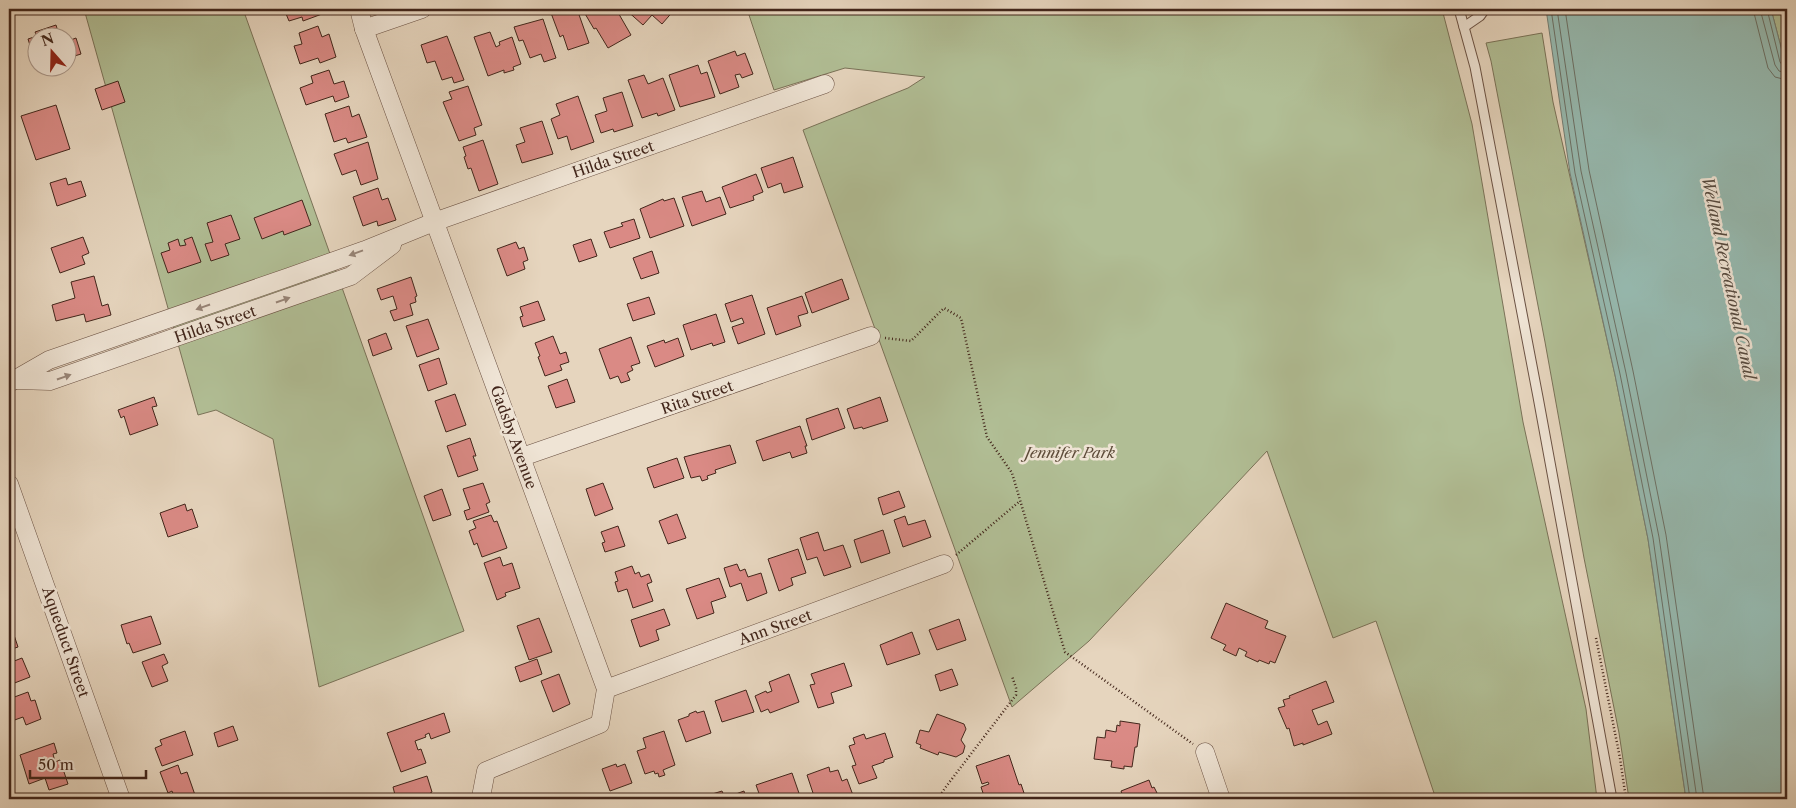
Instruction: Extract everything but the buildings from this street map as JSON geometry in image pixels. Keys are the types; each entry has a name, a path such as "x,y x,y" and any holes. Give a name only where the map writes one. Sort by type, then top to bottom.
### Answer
{"street":[{"name":"Gadsby Avenue","path":"359,9 364,29 434,222 522,457 606,690 600,724 486,771 482,799"},
{"path":"364,29 422,9"},
{"name":"Hilda Street","path":"12,381 49,360 314,268 434,222 825,84"},
{"name":"Rita Street","path":"522,457 871,336"},
{"name":"Aqueduct Street","path":"9,484 121,799"},
{"name":"Ann Street","path":"606,690 944,564"},
{"path":"1204,752 1221,799"}],"lane":[{"path":"1459,9 1475,67 1540,406 1612,799"},
{"path":"1464,27 1480,16 1485,9"}],"path":[{"path":"871,336 911,341 944,308 961,318 987,437 1012,473 1065,652 1204,752"},
{"path":"944,564 1020,501"},
{"path":"938,799 1016,694 1012,676"}],"green space":[{"path":"84,9 243,9 464,631 319,687 273,439 216,410 198,415"},
{"name":"Jennifer Park","path":"747,9 1442,9 1472,124 1523,422 1586,709 1597,799 1436,799 1376,621 1333,638 1267,451 1089,641 1012,707 803,130 908,88 925,77 845,68 774,90"},
{"path":"1771,9 1787,9 1787,70"},
{"path":"1542,33 1553,102 1615,375 1648,539 1686,799 1629,799 1619,733 1584,558 1491,61 1486,43"}],"water":[{"name":"Welland Recreational Canal","path":"1546,9 1771,9 1787,70 1787,799 1686,799 1648,539 1615,375 1570,173"}]}
